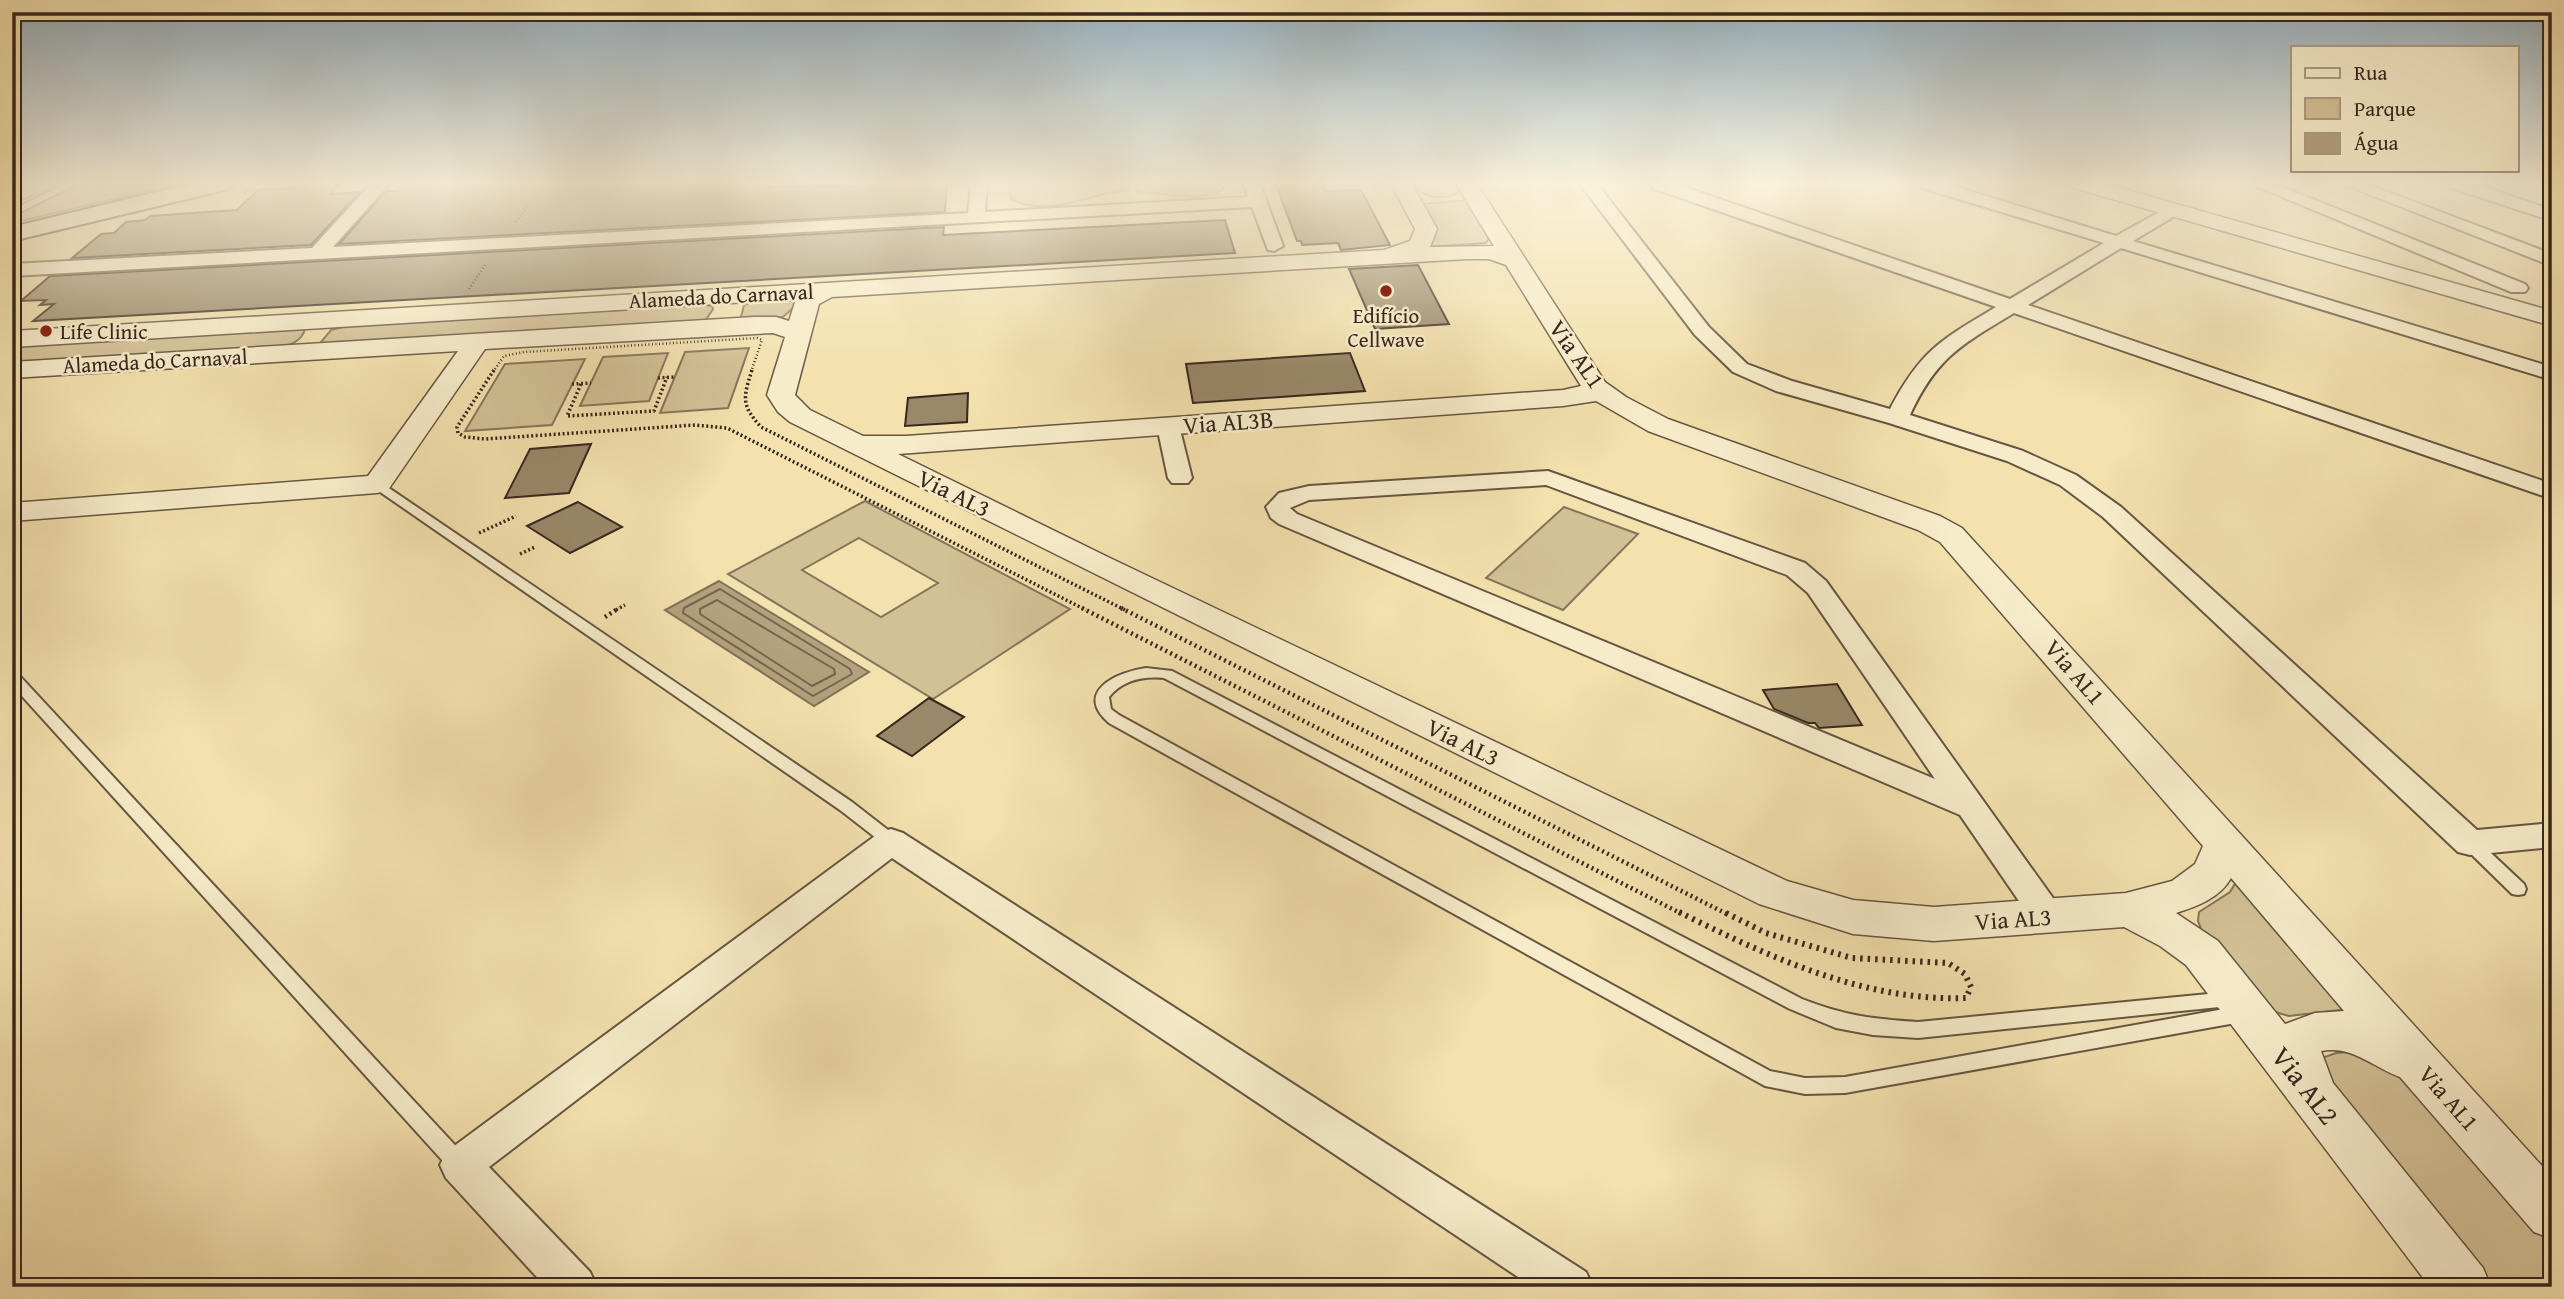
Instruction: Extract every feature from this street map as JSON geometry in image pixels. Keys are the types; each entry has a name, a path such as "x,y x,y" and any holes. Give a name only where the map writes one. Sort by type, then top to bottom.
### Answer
{"street":[{"path":"316,255 326,245"},
{"path":"12,270 506,245"},
{"path":"1374,258 1403,253 1420,245"},
{"name":"Via AL1","path":"1500,245 1514,260 1595,387 1616,403 1644,419 1906,513 1951,535 2552,1214"},
{"path":"1635,245 1702,331 1740,368 1784,386 1897,418 2015,456 2068,480 2091,496 2470,843 2552,835"},
{"path":"1830,245 2552,492"},
{"path":"1897,418 1935,355 2008,307 2115,245"},
{"path":"2123,245 2552,374"},
{"path":"2290,245 2552,319"},
{"path":"2447,245 2538,274"},
{"path":"2477,245 2538,274"},
{"path":"832,290 1483,251 1514,260"},
{"path":"2496,303 2538,274"},
{"name":"Alameda do Carnaval","path":"12,339 832,290"},
{"name":"Alameda do Carnaval","path":"12,370 706,328 776,325 799,334 808,300 832,290"},
{"path":"706,328 720,320 727,312 729,303 723,297 711,297"},
{"path":"288,353 313,340 320,326 312,321"},
{"name":"Via AL3","path":"799,334 781,395 788,406 800,416 1774,893 1853,917 1934,924 2126,910 2185,894 2212,874 2225,842"},
{"path":"12,512 377,484 477,342"},
{"name":"Via AL3B","path":"857,445 906,445 1563,398 1586,395 1595,387"},
{"path":"1168,426 1180,478"},
{"path":"1971,807 1288,519 1280,513 1278,507 1291,496 1309,493 1548,478 1796,569 1817,587 1971,807 2048,917"},
{"path":"575,1287 460,1165 891,841 1571,1287"},
{"name":"Via AL2","path":"2126,910 2160,922 2202,953 2464,1287"},
{"path":"2315,1096 2297,1054 2300,1038 2320,1029 2355,1031 2385,1046 2428,1074"}],"lane":[{"path":"377,484 846,806 891,841"},
{"path":"1138,674 1167,674 1796,1004 1836,1020 1873,1027 1918,1030 2243,1005 1845,1085 1815,1088 1790,1086 1765,1078 1114,719 1104,712 1100,705 1101,696 1112,685 1138,674"},
{"path":"12,676 460,1165"},
{"path":"2470,843 2518,889"}],"path":[{"path":"468,291 487,262"},
{"path":"757,338 762,340 744,395 747,412 761,427 1766,933 1852,958 1948,963 1965,974 1970,987 1966,998 1952,1000 1889,991 1842,980 1754,950 727,428 695,425 485,439 465,437 458,433 457,427 499,360 516,353 757,338"},
{"path":"581,384 567,416 654,411 667,377"},
{"path":"658,378 674,377"},
{"path":"572,384 592,383"},
{"path":"476,534 516,516"},
{"path":"520,554 536,547"},
{"path":"603,618 625,605"}],"green space":[{"path":"1430,245 1463,245 1428,247"},
{"path":"752,302 794,302 794,307 783,317 745,320 741,317 744,305"},
{"path":"712,306 713,309 705,321 323,345 321,342 331,330 347,326"},
{"path":"305,329 299,339 281,347 12,364 12,345"},
{"path":"749,348 728,408 660,413 685,352"},
{"path":"668,353 649,401 580,406 603,357"},
{"path":"585,359 552,425 465,431 505,364"},
{"path":"865,501 1070,609 933,699 728,574","holes":["859,538 938,583 881,617 802,570"]},
{"path":"1564,507 1638,534 1563,610 1486,578"},
{"path":"2239,877 2344,1004 2340,1010 2289,1016 2275,1012 2202,931 2198,921 2199,912 2230,892"},
{"path":"2362,1051 2385,1056 2552,1235 2552,1287 2486,1287 2322,1082 2322,1058 2336,1053"}],"water":[{"path":"719,581 869,672 814,706 665,610"}],"building":[{"path":"88,245 311,245 311,245 72,258"},
{"path":"623,245 1232,245 1235,253 33,321 54,304 40,305 46,300 21,301 50,276"},
{"path":"1339,245 1390,245 1341,250"},
{"path":"1418,265 1449,324 1375,329 1349,269"},
{"path":"1350,353 1365,391 1193,403 1186,364"},
{"path":"968,393 967,422 905,426 908,398"},
{"path":"591,444 569,493 505,498 530,449"},
{"path":"578,502 622,527 570,553 527,526"},
{"path":"1837,684 1862,725 1819,728 1815,723 1808,723 1774,709 1763,690"},
{"path":"929,698 964,717 912,756 877,736"}],"place":[{"name":"Edifício Cellwave","path":"1386,291"},
{"name":"Life Clinic","path":"46,331"}]}
